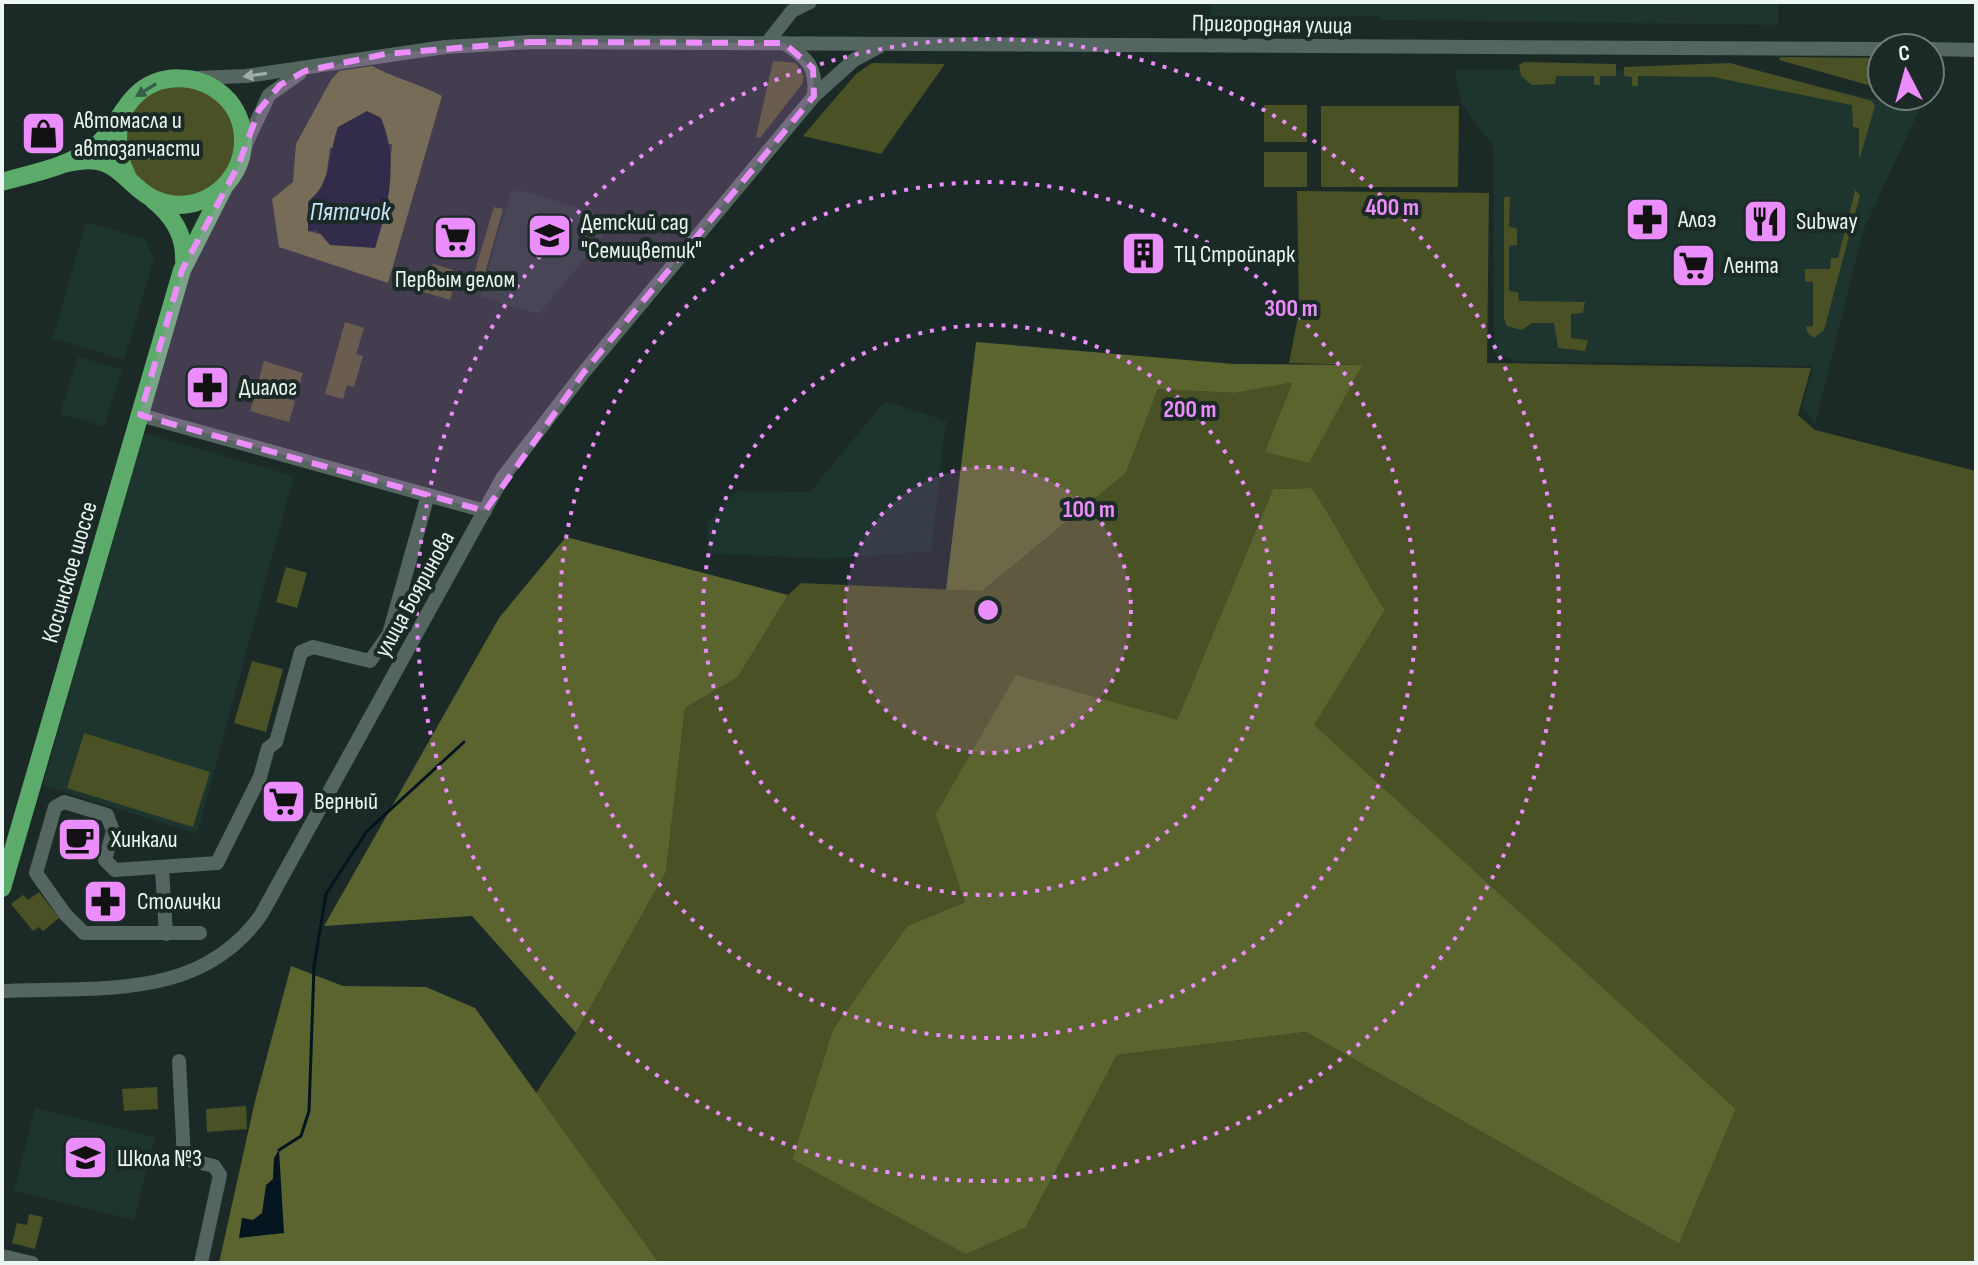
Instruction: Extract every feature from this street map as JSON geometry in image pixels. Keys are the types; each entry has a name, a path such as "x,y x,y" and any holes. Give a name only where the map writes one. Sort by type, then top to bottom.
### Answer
{"main road":[{"path":"2,182 63,164 94,148 110,134 145,89 181,78 215,89 233,107 242,129 242,154 224,187 192,204 167,204 139,190 116,169 101,162 63,164"},
{"path":"121,116 117,153 139,190"},
{"name":"Косинское шоссе","path":"182,270 224,187"},
{"name":"Косинское шоссе","path":"2,888 182,270 184,251 176,225 161,206 139,190"}],"street":[{"path":"767,43 792,11 810,2"},
{"name":"Пригородная улица","path":"328,64 487,43 1866,49"},
{"path":"784,43 807,58 813,68 814,96"},
{"path":"829,43 836,53 831,79"},
{"name":"улица Бояринова","path":"2,991 175,979 202,969 239,943 261,915 281,880 503,477 584,372 814,96 866,52 887,43"},
{"path":"1946,49 1976,50"},
{"path":"181,78 246,76 328,64"},
{"path":"242,154 269,95 290,77 328,64"},
{"path":"140,415 485,511"},
{"path":"200,933 84,933 65,914 36,873 55,807 64,802 107,815 113,831 105,860 110,867 119,871 209,866 222,856 260,777 268,748 276,742 305,649 313,647 364,661 373,659 389,634 428,495"},
{"path":"162,869 166,934"},
{"path":"179,1061 184,1159 214,1166 220,1175 201,1263"},
{"path":"2,1256 32,1263"}],"highlighted area":[{"path":"530,42 784,43 813,68 814,96 584,372 485,511 140,415 182,270 238,166 259,110 280,85 305,71 385,54"}],"shaded area":[{"path":"1211,2 1778,2 1778,25 1380,20 1379,16 1211,17"},
{"path":"1455,70 1741,71 1866,97 1866,112 1918,112 1863,231 1815,425 1802,407 1813,366 1516,361 1494,353 1493,146 1461,103"},
{"name":"Детский сад \"Семицветик\"","path":"512,188 617,219 539,314 480,297"},
{"path":"86,222 145,239 154,259 124,360 53,338"},
{"path":"78,357 122,369 104,427 60,414"},
{"path":"885,401 946,421 931,551 825,559 708,553 708,523 737,491 810,492"},
{"path":"143,433 294,476 197,834 43,785"},
{"name":"Школа №3","path":"35,1108 155,1137 134,1220 14,1191"}],"green space":[{"path":"1780,57 1866,58 1866,84 1779,60"},
{"path":"773,61 796,63 804,76 802,84 760,138 756,137"},
{"path":"1524,62 1616,64 1616,76 1600,76 1600,85 1594,85 1594,76 1556,76 1555,84 1532,85 1521,76 1519,65"},
{"path":"872,63 945,64 881,154 803,136 856,74"},
{"path":"1730,63 1866,99 1866,112 1873,112 1859,160 1859,128 1853,127 1852,105 1713,77 1638,76 1638,86 1632,86 1632,77 1624,76 1624,67"},
{"path":"372,66 442,96 388,283 279,247 272,199 293,182 296,144 339,71","holes":["392,144 387,202 375,248 308,231 308,202 325,185 330,148"]},
{"path":"180,85 201,90 219,102 231,120 236,141 231,162 219,180 201,192 180,197 159,192 141,180 129,162 124,141 129,120 141,102 159,90"},
{"path":"1264,105 1307,105 1307,142 1264,142"},
{"path":"1321,106 1459,106 1458,187 1321,187"},
{"path":"1264,152 1307,152 1307,187 1264,187"},
{"path":"1852,187 1860,195 1824,330 1814,338 1806,327 1813,326 1813,282 1805,282 1805,269 1830,269 1831,258 1838,258 1855,191"},
{"path":"1297,191 1489,193 1487,363 1811,368 1798,415 1815,430 1976,471 1976,1263 659,1263 536,1093 576,1033 666,872 685,708 738,677 788,595 801,583 982,591 1126,473 1158,389 1235,393 1361,365 1289,363 1299,312","holes":["1312,488 1385,610 1313,725 1736,1109 1679,1244 1306,1032 1117,1055 1026,1227 792,1159 833,1029 907,926 965,902 1177,720 1273,489"]},
{"path":"1504,197 1510,197 1509,227 1517,228 1517,245 1509,246 1509,291 1518,292 1519,301 1585,302 1583,313 1571,314 1571,338 1588,340 1585,351 1558,348 1554,323 1532,323 1522,330 1507,326 1504,319"},
{"path":"494,207 503,209 481,287 471,284"},
{"path":"433,264 453,270 452,275 457,277 450,300 420,291 426,268 431,269"},
{"path":"345,322 364,328 356,354 363,356 354,387 347,385 343,399 325,394"},
{"path":"976,342 1234,364 1362,365 1309,463 1265,452 1293,382 1235,393 1158,389 1126,473 982,591 946,590"},
{"path":"264,361 303,373 297,393 258,382"},
{"path":"257,390 295,401 289,422 250,411"},
{"path":"1312,488 1385,610 1314,725 1736,1109 1679,1244 1306,1032 1117,1055 1026,1227 966,1254 792,1159 833,1029 907,926 965,902 936,814 1016,675 1177,720 1273,489"},
{"path":"566,537 788,595 738,677 685,708 666,872 576,1033 472,916 324,926 499,618"},
{"path":"286,567 307,573 297,608 276,602"},
{"path":"252,661 283,669 266,732 234,723"},
{"path":"84,733 210,772 193,827 67,788"},
{"path":"39,892 59,918 43,931 39,927 33,931 11,904 23,895 28,900"},
{"path":"291,966 343,986 426,987 475,1008 659,1263 219,1263 255,1101"},
{"path":"157,1087 158,1109 124,1111 122,1089"},
{"path":"246,1106 247,1129 207,1132 206,1109"},
{"path":"29,1214 43,1217 35,1249 12,1243 17,1223 27,1225"}],"water":[{"name":"Пятачок","path":"367,111 381,118 390,150 390,183 380,232 375,248 330,245 317,230 308,231 308,202 325,177 338,127"},
{"path":"279,1150 284,1233 239,1238 242,1218 253,1220 262,1213 266,1185 273,1179 274,1158"}],"waterway":[{"path":"279,1150 301,1136 309,1111 314,967 326,894 367,831 464,742"}],"place":[{"name":"Автомасла и автозапчасти","path":"43,134"},
{"name":"Алоэ","path":"1647,219"},
{"name":"Subway","path":"1765,221"},
{"name":"Детский сад \"Семицветик\"","path":"550,236"},
{"name":"Первым делом","path":"455,237"},
{"name":"ТЦ Стройпарк","path":"1143,254"},
{"name":"Лента","path":"1693,265"},
{"name":"Диалог","path":"208,387"},
{"name":"Верный","path":"283,801"},
{"name":"Хинкали","path":"80,839"},
{"name":"Столички","path":"106,901"},
{"name":"Школа №3","path":"86,1158"}]}
